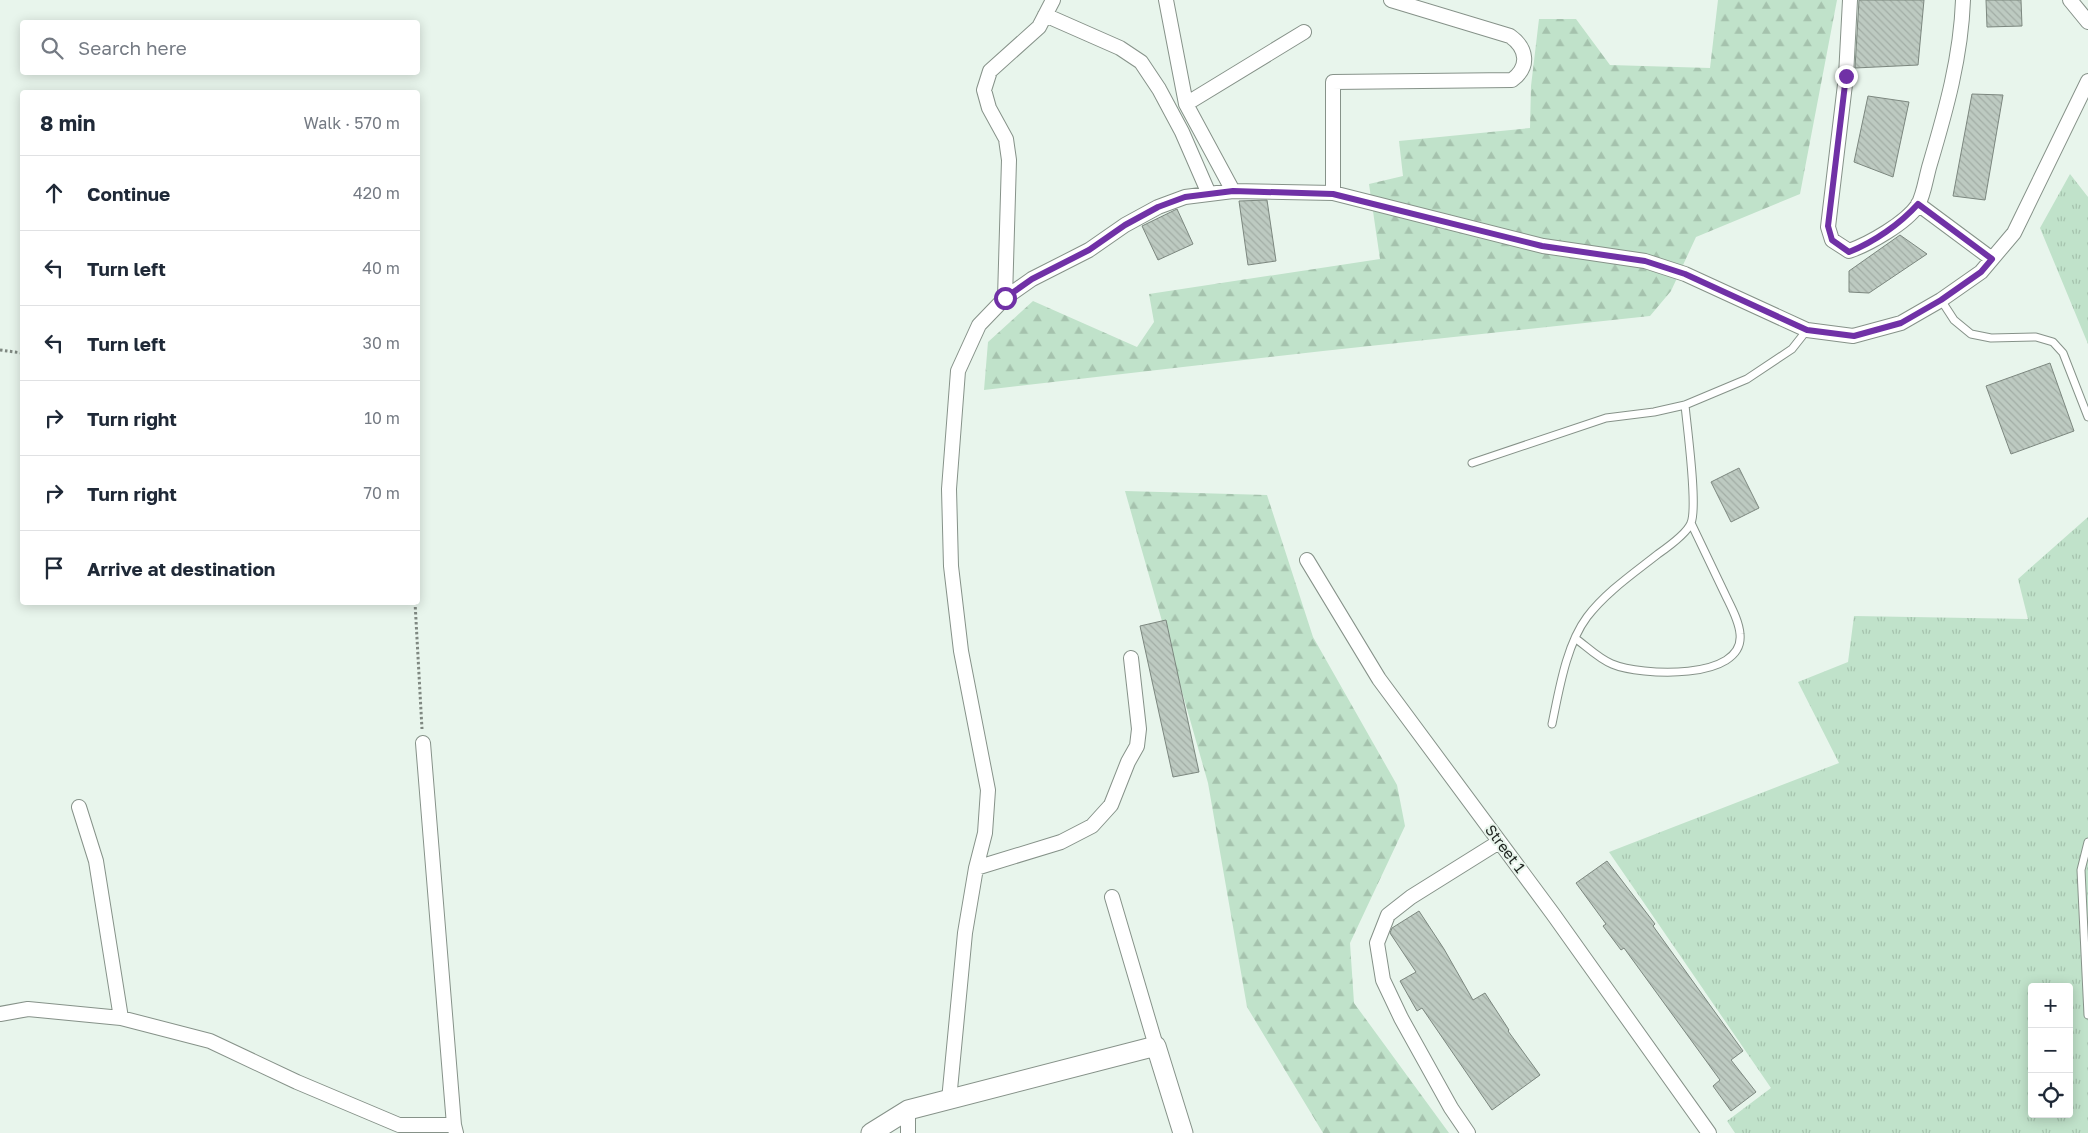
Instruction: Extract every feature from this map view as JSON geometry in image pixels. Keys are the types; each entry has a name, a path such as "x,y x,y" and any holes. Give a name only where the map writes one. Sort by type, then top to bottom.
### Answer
{"street":[{"path":"1005,298 1009,160 1006,139 988,108 984,90 990,70 1039,27 1054,0"},
{"path":"1166,0 1186,104 1233,191"},
{"path":"1333,194 1333,82 1512,80 1520,74 1524,66 1523,52 1518,42 1510,36 1391,0"},
{"path":"1850,0 1846,76 1828,226 1832,240 1849,252 1862,246 1906,218 1918,204 1949,100 1962,31 1963,0"},
{"path":"2070,0 2088,22"},
{"path":"1045,15 1120,48 1141,62 1159,89 1182,132 1209,194"},
{"path":"1186,104 1304,32"},
{"path":"948,1100 965,932 976,868 985,833 988,790 961,651 951,566 949,489 958,371 979,326 1005,298 1032,279 1089,250 1125,225 1158,207 1185,197 1233,191 1333,194 1542,246 1645,261 1685,274 1807,330 1854,336 1901,323 1941,300 1981,272 2014,233 2088,81"},
{"path":"1918,204 1992,259"},
{"name":"Street 1","path":"1307,560 1379,679 1709,1133"},
{"path":"976,868 1061,842 1092,826 1110,805 1128,762 1137,746 1139,729 1131,658"},
{"path":"0,1014 28,1009 121,1018 210,1041 297,1082 400,1125 455,1129 423,742"},
{"path":"79,806 96,862 121,1018"},
{"path":"1468,1133 1451,1108 1401,1018 1383,980 1377,943 1388,915 1411,897 1499,842"},
{"path":"1112,897 1183,1133"},
{"path":"871,1133 908,1110 1156,1046"},
{"path":"908,1110 908,1133"}],"lane":[{"path":"1941,300 1954,320 1971,334 1992,338 2036,337 2053,342 2063,352 2088,417"},
{"path":"1472,462 1606,418 1654,412 1685,405 1748,379 1792,349 1807,330"},
{"path":"1575,638 1611,664 1634,671 1654,673 1710,668 1724,663 1738,649 1740,634 1734,613 1691,523 1693,503 1685,405"},
{"path":"1552,724 1562,676 1575,638 1587,617 1613,590 1675,541 1691,523"},
{"path":"2088,842 2081,870 2088,1015"}],"path":[{"path":"0,350 20,353"},
{"path":"415,605 423,742"}],"green space":[{"path":"1718,0 1837,0 1800,194 1696,237 1671,291 1650,316 984,390 988,342 1033,301 1137,347 1154,322 1149,294 1380,259 1369,184 1403,176 1399,141 1530,128 1531,86 1539,19 1576,19 1610,65 1710,68"},
{"path":"2070,174 2088,197 2088,344 2040,228"},
{"path":"1125,491 1267,495 1313,637 1397,785 1405,826 1350,943 1354,1003 1449,1133 1323,1133 1247,1007 1208,783"},
{"path":"2088,517 2088,1133 1735,1133 1727,1121 1771,1088 1609,852 1839,763 1798,682 1848,662 1854,616 2028,619 2018,579"}],"building":[{"path":"1859,0 1924,0 1918,65 1855,68"},
{"path":"1986,0 2021,0 2022,26 1987,27"},
{"path":"1972,94 2003,95 1985,200 1953,196"},
{"path":"1868,96 1909,102 1893,177 1854,162"},
{"path":"1267,200 1276,261 1248,265 1239,201"},
{"path":"1177,209 1193,244 1158,260 1142,226"},
{"path":"1900,235 1927,254 1869,293 1849,292 1849,271"},
{"path":"2050,363 2074,431 2011,454 1986,386"},
{"path":"1739,468 1759,508 1731,522 1711,482"},
{"path":"1166,620 1199,772 1173,777 1140,626"},
{"path":"1607,861 1655,924 1653,926 1743,1051 1731,1060 1756,1092 1731,1111 1713,1086 1720,1080 1624,948 1621,950 1603,926 1606,924 1576,883"},
{"path":"1419,911 1444,949 1473,1000 1485,993 1508,1031 1540,1075 1492,1110 1422,1008 1417,1011 1400,981 1416,972 1390,933 1392,928"}],"route":[{"path":"1005,298 1032,279 1089,250 1125,225 1158,207 1185,197 1233,191 1333,194 1542,246 1645,261 1685,274 1807,330 1854,336 1901,323 1941,300 1981,272 1992,259 1918,204 1906,218 1862,246 1849,252 1832,240 1828,226 1846,76"}]}
